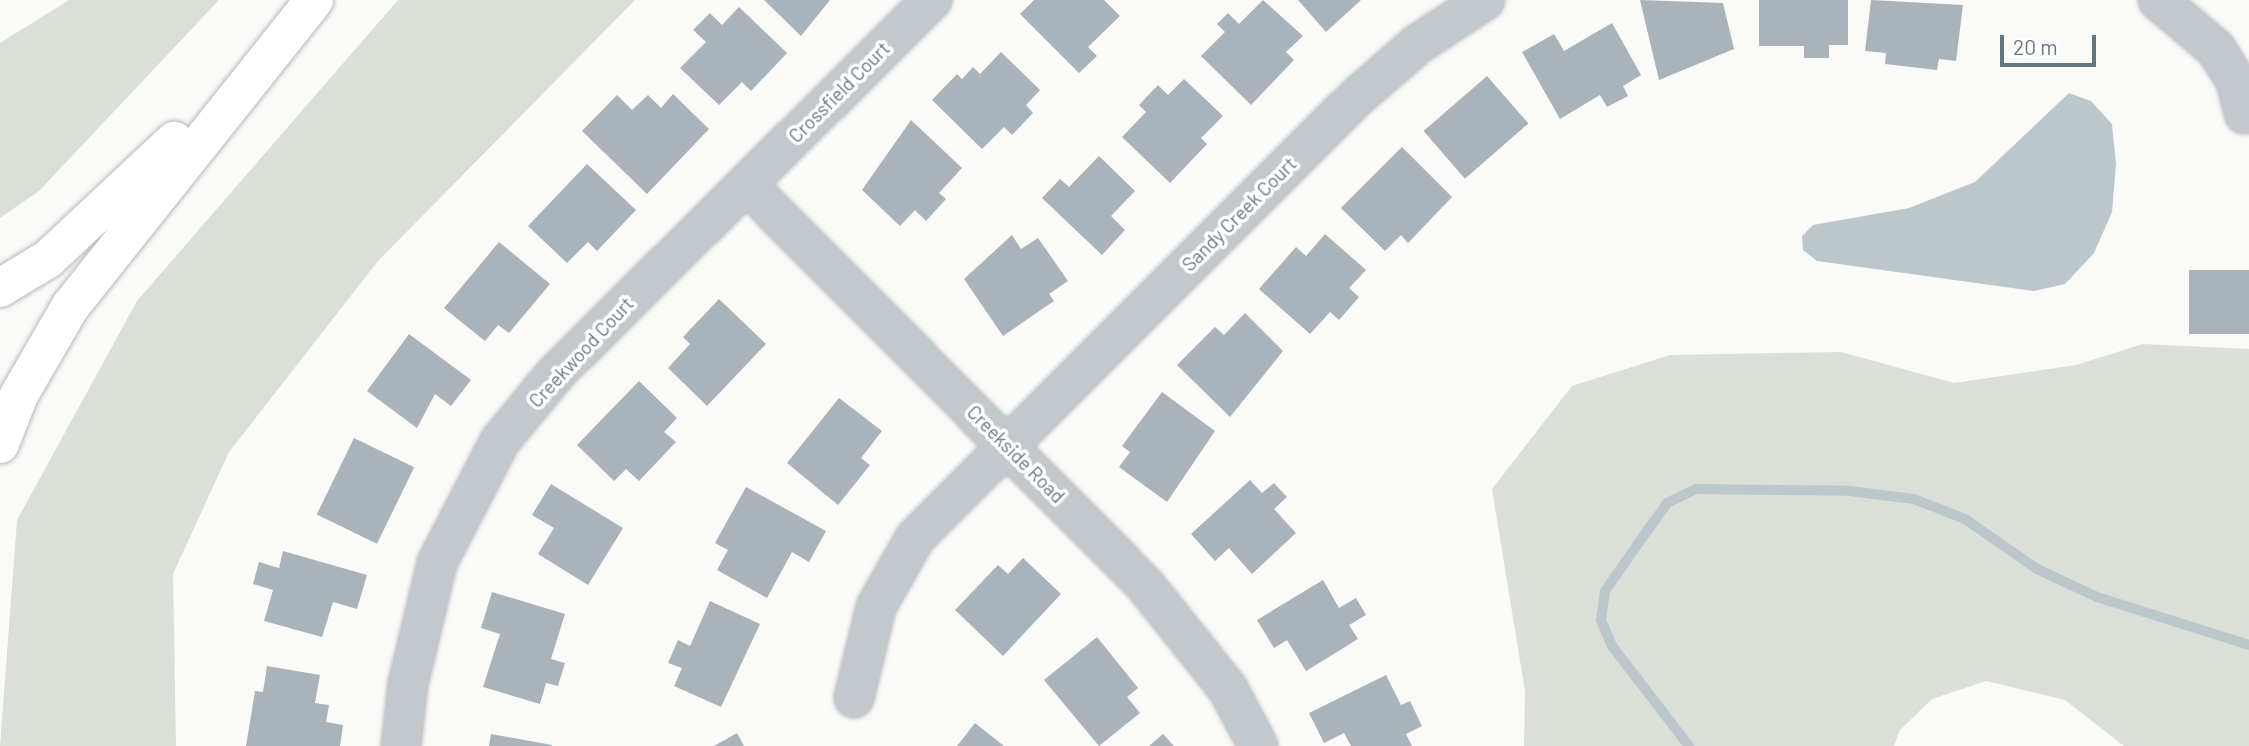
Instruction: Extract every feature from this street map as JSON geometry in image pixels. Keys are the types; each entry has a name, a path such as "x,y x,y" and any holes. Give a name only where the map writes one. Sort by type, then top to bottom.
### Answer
{"highway":[{"path":"0,288 48,259 107,210 307,0"},
{"path":"0,444 19,395 70,307 314,0"}],"street":[{"name":"Crossfield Court","path":"746,184 932,0"},
{"name":"Sandy Creek Court","path":"854,698 876,607 915,538 1006,444 1357,97 1418,44 1485,0"},
{"path":"2158,0 2216,50 2236,82 2244,114"},
{"name":"Creekside Road","path":"746,184 1006,444 1188,635 1228,689 1258,746"},
{"name":"Creekwood Court","path":"401,746 410,671 437,564 500,441 556,373 746,184"}],"shaded area":[{"path":"69,0 219,0 39,191 0,218 0,43"},
{"path":"398,0 635,0 378,261 229,452 173,574 176,746 0,746 17,520 137,301"},
{"path":"2069,93 2091,101 2112,124 2116,164 2112,212 2094,253 2065,284 2034,291 1817,261 1803,250 1802,236 1813,225 1909,208 1975,182"},
{"path":"2143,344 2249,349 2249,746 2124,746 2065,700 1986,681 1932,699 1900,730 1894,746 1524,746 1525,691 1492,489 1572,386 1670,355 1841,352 1954,383 2076,365"}],"building":[{"path":"764,0 830,0 801,36"},
{"path":"1034,0 1104,0 1120,16 1088,47 1097,56 1079,73 1020,14"},
{"path":"1263,0 1303,36 1286,52 1294,60 1251,105 1201,56 1225,32 1217,24 1228,13 1239,24"},
{"path":"1298,0 1361,0 1326,32"},
{"path":"1640,0 1723,3 1734,49 1659,80"},
{"path":"1759,0 1848,0 1848,45 1829,45 1829,58 1804,58 1804,46 1759,46"},
{"path":"1871,0 1963,5 1956,61 1939,59 1937,70 1885,64 1886,53 1865,51"},
{"path":"739,7 787,53 751,91 742,82 719,105 680,68 706,42 693,30 710,13 722,25"},
{"path":"1612,23 1641,75 1623,86 1628,96 1607,107 1600,95 1560,119 1522,52 1554,34 1564,51"},
{"path":"1001,52 1040,90 1026,105 1033,113 1012,135 1004,127 982,149 932,100 957,74 962,79 973,67 980,74"},
{"path":"1487,76 1528,124 1465,179 1424,131"},
{"path":"1184,79 1223,116 1201,138 1207,144 1170,183 1122,137 1146,112 1139,105 1158,85 1168,95"},
{"path":"673,94 709,129 647,194 582,131 617,95 632,110 648,95 661,108"},
{"path":"911,120 962,168 939,193 946,199 926,221 915,210 900,226 862,190"},
{"path":"1402,147 1452,197 1408,243 1401,235 1385,251 1341,208"},
{"path":"1099,156 1135,191 1111,216 1125,230 1102,255 1042,198 1060,179 1069,187"},
{"path":"587,164 636,210 597,251 588,242 567,263 528,226"},
{"path":"1325,234 1366,270 1349,288 1359,297 1339,320 1330,312 1310,334 1259,289 1296,247 1306,256"},
{"path":"1012,235 1021,249 1038,238 1068,281 1049,294 1054,301 1003,336 964,279"},
{"path":"499,242 550,284 509,333 498,325 485,341 444,308"},
{"path":"2189,270 2249,270 2249,334 2189,334"},
{"path":"719,299 766,344 707,406 668,368 690,344 683,337"},
{"path":"1245,313 1283,351 1230,417 1177,365 1215,327 1224,335"},
{"path":"409,334 471,380 451,406 435,394 417,428 367,391"},
{"path":"639,381 677,418 664,432 676,442 639,481 626,469 614,481 577,445"},
{"path":"1162,392 1215,431 1167,502 1119,467 1130,452 1122,446"},
{"path":"839,398 882,431 861,458 870,465 838,505 787,463"},
{"path":"354,438 414,467 377,544 317,514"},
{"path":"1250,480 1262,493 1274,483 1287,497 1274,509 1296,533 1252,574 1229,548 1215,561 1191,534"},
{"path":"551,484 623,528 588,585 538,554 554,528 532,515"},
{"path":"746,487 826,531 809,562 792,552 767,598 717,570 728,550 715,543"},
{"path":"283,551 367,575 357,609 333,602 322,637 264,621 273,590 253,584 259,562 279,568"},
{"path":"1023,558 1061,594 1003,656 955,610 998,565 1008,574"},
{"path":"1323,580 1339,608 1356,598 1366,615 1349,625 1358,639 1306,671 1287,640 1274,648 1257,620"},
{"path":"492,592 565,614 551,659 565,663 558,686 546,683 540,704 483,687 500,634 481,628"},
{"path":"710,601 760,624 721,707 674,686 682,668 668,663 678,640 690,646"},
{"path":"1097,637 1138,688 1127,697 1140,713 1099,746 1044,680"},
{"path":"267,666 320,675 315,703 329,705 326,722 343,725 340,746 246,746 255,691 263,692"},
{"path":"1386,675 1401,705 1410,701 1422,726 1406,734 1412,746 1351,746 1344,733 1324,743 1309,713"},
{"path":"975,723 1004,746 957,746"},
{"path":"737,733 744,746 714,746"},
{"path":"491,734 552,745 552,746 489,746"},
{"path":"1163,734 1174,746 1149,746"}],"waterway":[{"path":"1689,746 1612,646 1601,620 1605,591 1667,503 1696,489 1849,491 1914,499 1965,519 2037,569 2097,597 2249,645"}]}
